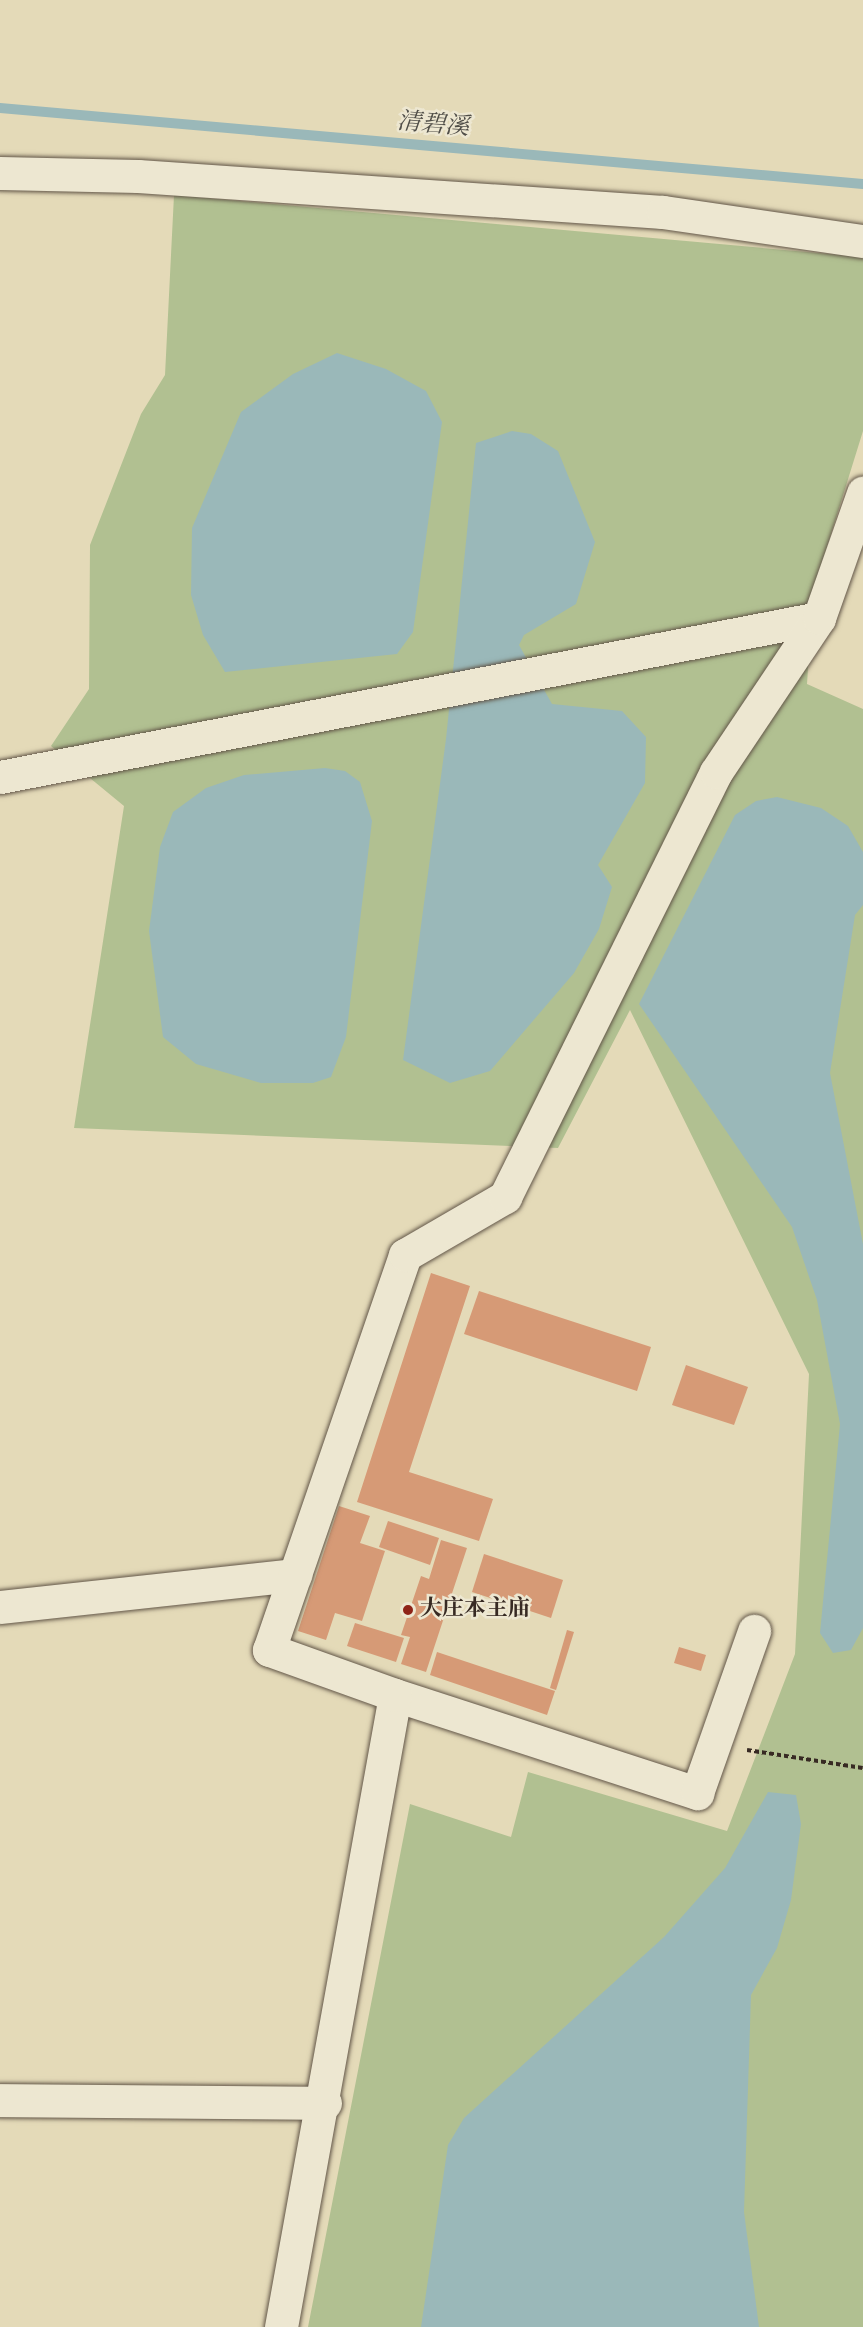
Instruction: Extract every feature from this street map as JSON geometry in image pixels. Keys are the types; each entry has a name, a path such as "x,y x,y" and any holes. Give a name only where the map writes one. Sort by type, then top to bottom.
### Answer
{"street":[{"path":"0,173 138,176 663,212 863,241"},
{"path":"754,1631 697,1793 395,1695 269,1650 405,1256 505,1197 716,772 819,618 863,493"},
{"path":"0,777 819,618"},
{"path":"0,1607 295,1575"},
{"path":"281,2327 325,2103 395,1695"},
{"path":"0,2100 325,2103"}],"path":[{"path":"713,1745 863,1768"}],"green space":[{"path":"174,195 863,257 863,431 813,592 807,684 863,709 863,2327 308,2327 410,1804 511,1837 528,1772 727,1831 795,1654 809,1374 630,1010 558,1148 74,1128 124,806 51,746 89,689 90,545 141,414 165,375"}],"water":[{"path":"337,353 386,369 426,391 442,422 413,632 397,654 225,672 203,635 191,595 192,528 241,412 293,374"},
{"path":"512,431 531,434 558,451 595,542 576,604 524,635 519,645 552,704 622,711 646,737 645,783 598,865 612,887 599,929 574,973 490,1071 450,1083 403,1060 446,739 476,443"},
{"path":"325,768 345,771 360,782 372,821 346,1037 331,1077 313,1083 261,1083 196,1064 163,1037 149,931 160,847 173,812 206,788 244,775"},
{"path":"777,797 821,808 848,826 863,852 863,905 855,915 830,1073 863,1244 863,1628 851,1650 833,1653 820,1633 840,1424 817,1300 792,1227 639,1004 735,815 756,801"},
{"path":"768,1792 796,1795 801,1824 791,1900 777,1948 751,1995 744,2212 759,2327 421,2327 448,2145 464,2118 664,1937 725,1868"}],"building":[{"path":"431,1273 470,1286 409,1472 493,1499 479,1541 357,1502"},
{"path":"479,1291 651,1347 637,1391 464,1334"},
{"path":"686,1365 748,1387 734,1425 672,1405"},
{"path":"339,1506 370,1516 360,1543 385,1551 362,1621 335,1613 326,1640 298,1631"},
{"path":"388,1521 439,1538 430,1565 379,1547"},
{"path":"441,1540 467,1548 426,1672 401,1664 410,1637 401,1635 421,1576 429,1579"},
{"path":"484,1554 563,1580 551,1618 472,1592"},
{"path":"355,1623 404,1638 396,1662 347,1646"},
{"path":"567,1630 574,1632 556,1690 550,1688"},
{"path":"679,1647 706,1655 701,1671 674,1663"},
{"path":"437,1652 555,1691 547,1715 430,1675"}],"waterway":[{"name":"清碧溪","path":"0,108 863,184"}],"place":[{"name":"大庄本主庙","path":"408,1610"}]}
